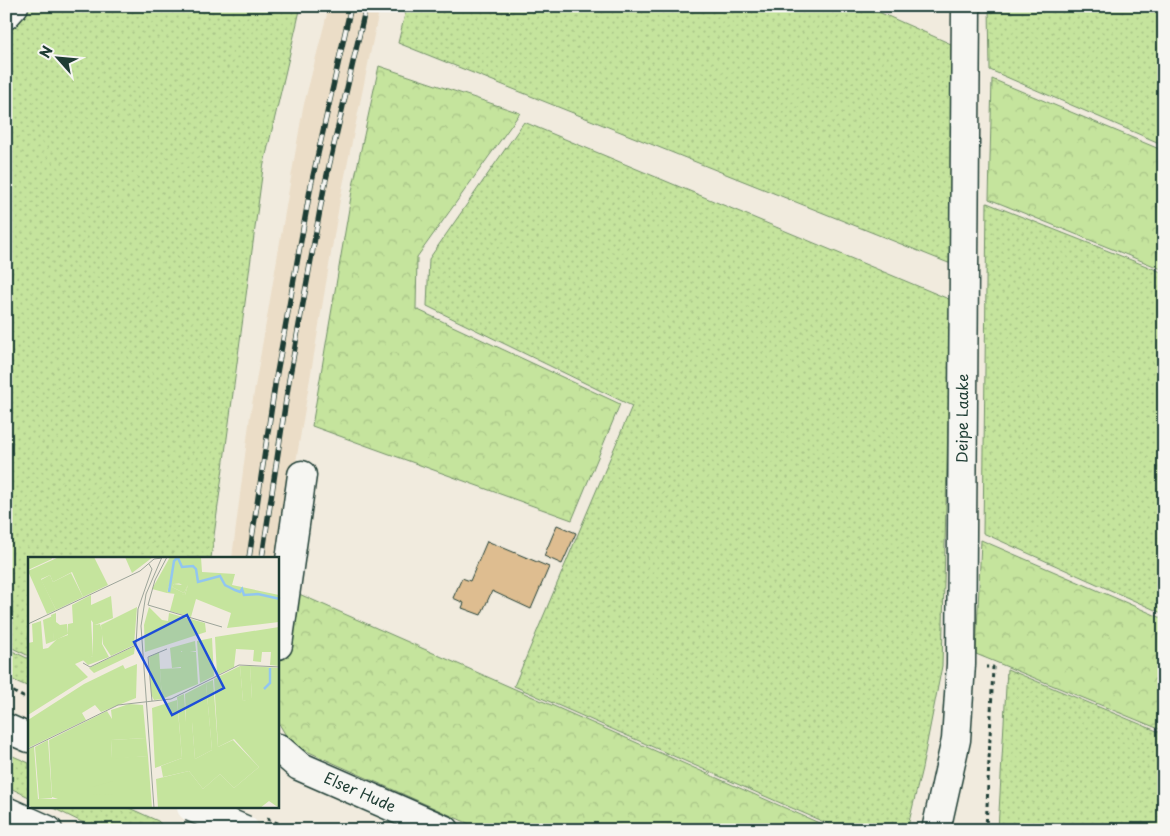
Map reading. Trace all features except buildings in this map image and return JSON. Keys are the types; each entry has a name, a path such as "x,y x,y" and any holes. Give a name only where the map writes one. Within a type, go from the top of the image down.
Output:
{"street":[{"path":"6,15 14,6"},
{"name":"Deipe Laake","path":"936,830 956,740 961,664 966,6"},
{"path":"279,638 302,475"},
{"path":"6,728 28,738"},
{"name":"Elser Hude","path":"279,749 300,766 446,830"},
{"path":"193,808 245,830"},
{"path":"6,811 48,830"}],"path":[{"path":"961,664 993,667 986,830"},
{"path":"6,688 28,699"},
{"path":"288,828 296,830"}],"shaded area":[{"path":"329,6 380,6 340,200 279,563 279,557 232,557 250,416 303,108"}],"green space":[{"path":"30,6 301,6 263,168 211,557 28,557 28,656 6,645 6,33"},
{"path":"407,6 865,6 951,44 951,264 398,43"},
{"path":"989,6 1164,6 1164,145 990,70"},
{"path":"379,66 520,113 417,257 416,309 620,404 572,520 312,426 352,191"},
{"path":"992,79 1164,151 1164,270 989,199"},
{"path":"524,122 951,300 942,666 922,768 907,830 842,830 514,686 632,406 427,306 429,259"},
{"path":"987,203 1164,273 1164,614 983,533"},
{"path":"981,540 1164,619 1164,731 976,654"},
{"path":"290,590 835,830 483,830 291,744 279,724 279,665"},
{"path":"6,648 28,659 28,687 6,677"},
{"path":"1007,669 1164,734 1164,830 998,830"},
{"path":"6,753 28,763 28,797 6,786"},
{"path":"53,808 129,808 158,821 167,830 98,830"}],"railway":[{"path":"249,557 276,378 311,185 351,6"},
{"path":"262,557 289,380 324,188 366,6"},
{"path":"215,830 218,808"},
{"path":"229,830 231,808"}]}
